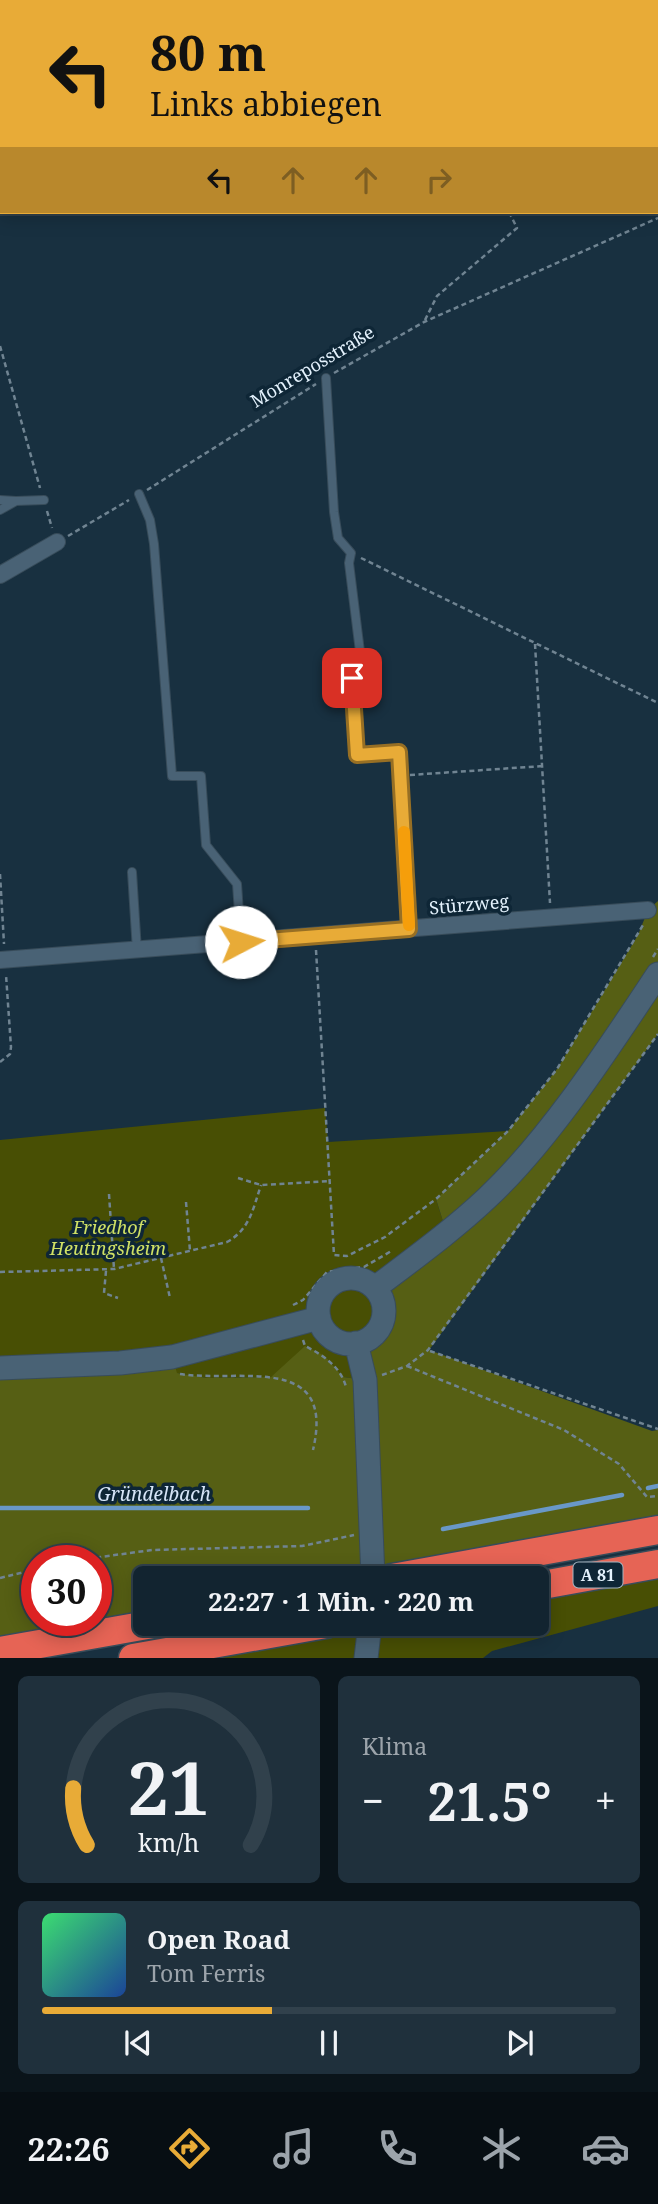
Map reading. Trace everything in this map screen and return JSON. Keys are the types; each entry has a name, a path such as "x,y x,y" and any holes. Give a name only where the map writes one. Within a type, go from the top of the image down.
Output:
{"highway":[{"name":"A 81","path":"458,1566 658,1530"},
{"name":"A 81","path":"549,1584 658,1564"},
{"path":"0,1651 133,1628"},
{"path":"133,1658 258,1636"}],"main road":[{"path":"374,1288 447,1234 512,1173 577,1089 655,967"},
{"path":"0,1368 120,1363 172,1357 302,1316 330,1285 353,1278 374,1288 381,1296 384,1316 374,1334 356,1343 346,1343 328,1335 302,1316"},
{"path":"356,1343 356,1385 371,1566"},
{"path":"366,1658 369,1636"}],"street":[{"path":"0,575 57,542"},
{"name":"Stürzweg","path":"0,960 648,911"}],"lane":[{"path":"326,377 334,512 338,538 351,553 349,563 363,676 352,678 357,755 399,752 409,929"},
{"path":"139,494 150,520 154,544 172,776 201,776 206,845 237,884 241,942"},
{"path":"0,500 44,500"},
{"path":"0,510 16,501"},
{"path":"132,872 136,951"}],"path":[{"path":"424,322 438,296 517,228 510,214"},
{"name":"Monreposstraße","path":"57,542 326,377 424,322 658,218"},
{"path":"0,346 57,542"},
{"path":"351,553 658,703"},
{"path":"534,643 550,917"},
{"path":"400,776 543,766"},
{"path":"315,936 334,1255 347,1256 366,1249 436,1199 508,1131 557,1069 638,935 648,911"},
{"path":"655,967 658,949"},
{"path":"398,1246 364,1266 327,1272 303,1300 305,1346 325,1356 343,1377 356,1385 407,1366 428,1350 658,1034"},
{"path":"238,1178 261,1185 330,1181"},
{"path":"0,1272 114,1269 227,1242 239,1235 248,1225 261,1185"},
{"path":"109,1194 114,1269"},
{"path":"186,1202 190,1251"},
{"path":"161,1258 170,1298"},
{"path":"106,1269 104,1293 118,1298"},
{"path":"428,1350 658,1429"},
{"path":"172,1357 176,1373 207,1378 271,1377 286,1379 301,1387 317,1409 313,1450"},
{"path":"407,1366 564,1430 618,1464 647,1497 658,1496"},
{"path":"112,1555 152,1550 302,1546 367,1535"},
{"path":"0,1578 21,1573"}],"green space":[{"path":"658,901 658,1034 429,1350 652,1431 658,1430 658,1530 456,1566 133,1566 133,1626 112,1630 112,1545 21,1545 21,1636 81,1636 0,1651 0,1368 172,1357 177,1373 207,1378 271,1377 305,1346 325,1356 343,1377 365,1380 366,1340 382,1321 381,1296 447,1234 436,1199 508,1131 557,1069 638,935 648,910"},
{"name":"Friedhof Heutingsheim","path":"325,1108 328,1142 508,1131 436,1199 447,1234 381,1296 382,1321 366,1340 365,1380 343,1377 325,1356 271,1377 207,1378 176,1373 0,1368 0,1140"},
{"path":"658,1564 658,1606 549,1636 549,1584"},
{"path":"258,1636 547,1636 492,1651 483,1658 133,1658"}],"waterway":[{"name":"Gründelbach","path":"648,1488 658,1486"},
{"name":"Gründelbach","path":"443,1529 622,1495"},
{"name":"Gründelbach","path":"0,1508 308,1508"}],"slow traffic":[{"path":"404,832 409,925"}],"route":[{"path":"241,942 409,929 399,752 357,755 352,678"}]}
